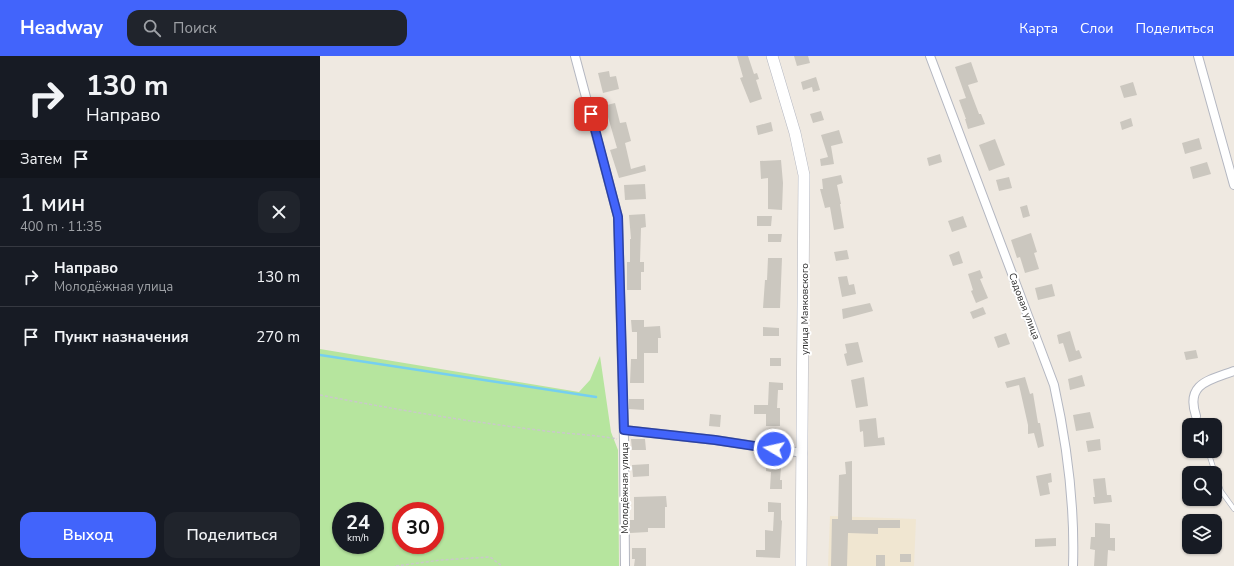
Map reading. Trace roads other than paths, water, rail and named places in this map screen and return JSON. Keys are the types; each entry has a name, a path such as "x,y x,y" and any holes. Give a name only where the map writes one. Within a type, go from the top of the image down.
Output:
{"street":[{"name":"Молодёжная улица","path":"575,56 618,217 624,430 625,566"},
{"name":"улица Маяковского","path":"772,56 795,133 804,175 801,566"},
{"name":"Садовая улица","path":"930,56 1054,385 1064,429 1072,492 1074,566"},
{"path":"1198,56 1234,185"},
{"path":"1196,416 1193,406 1196,389 1208,379 1234,371"},
{"path":"624,430 715,440 803,453"}],"lane":[{"path":"1222,494 1234,509"}],"waterway":[{"path":"320,355 596,397"}]}
